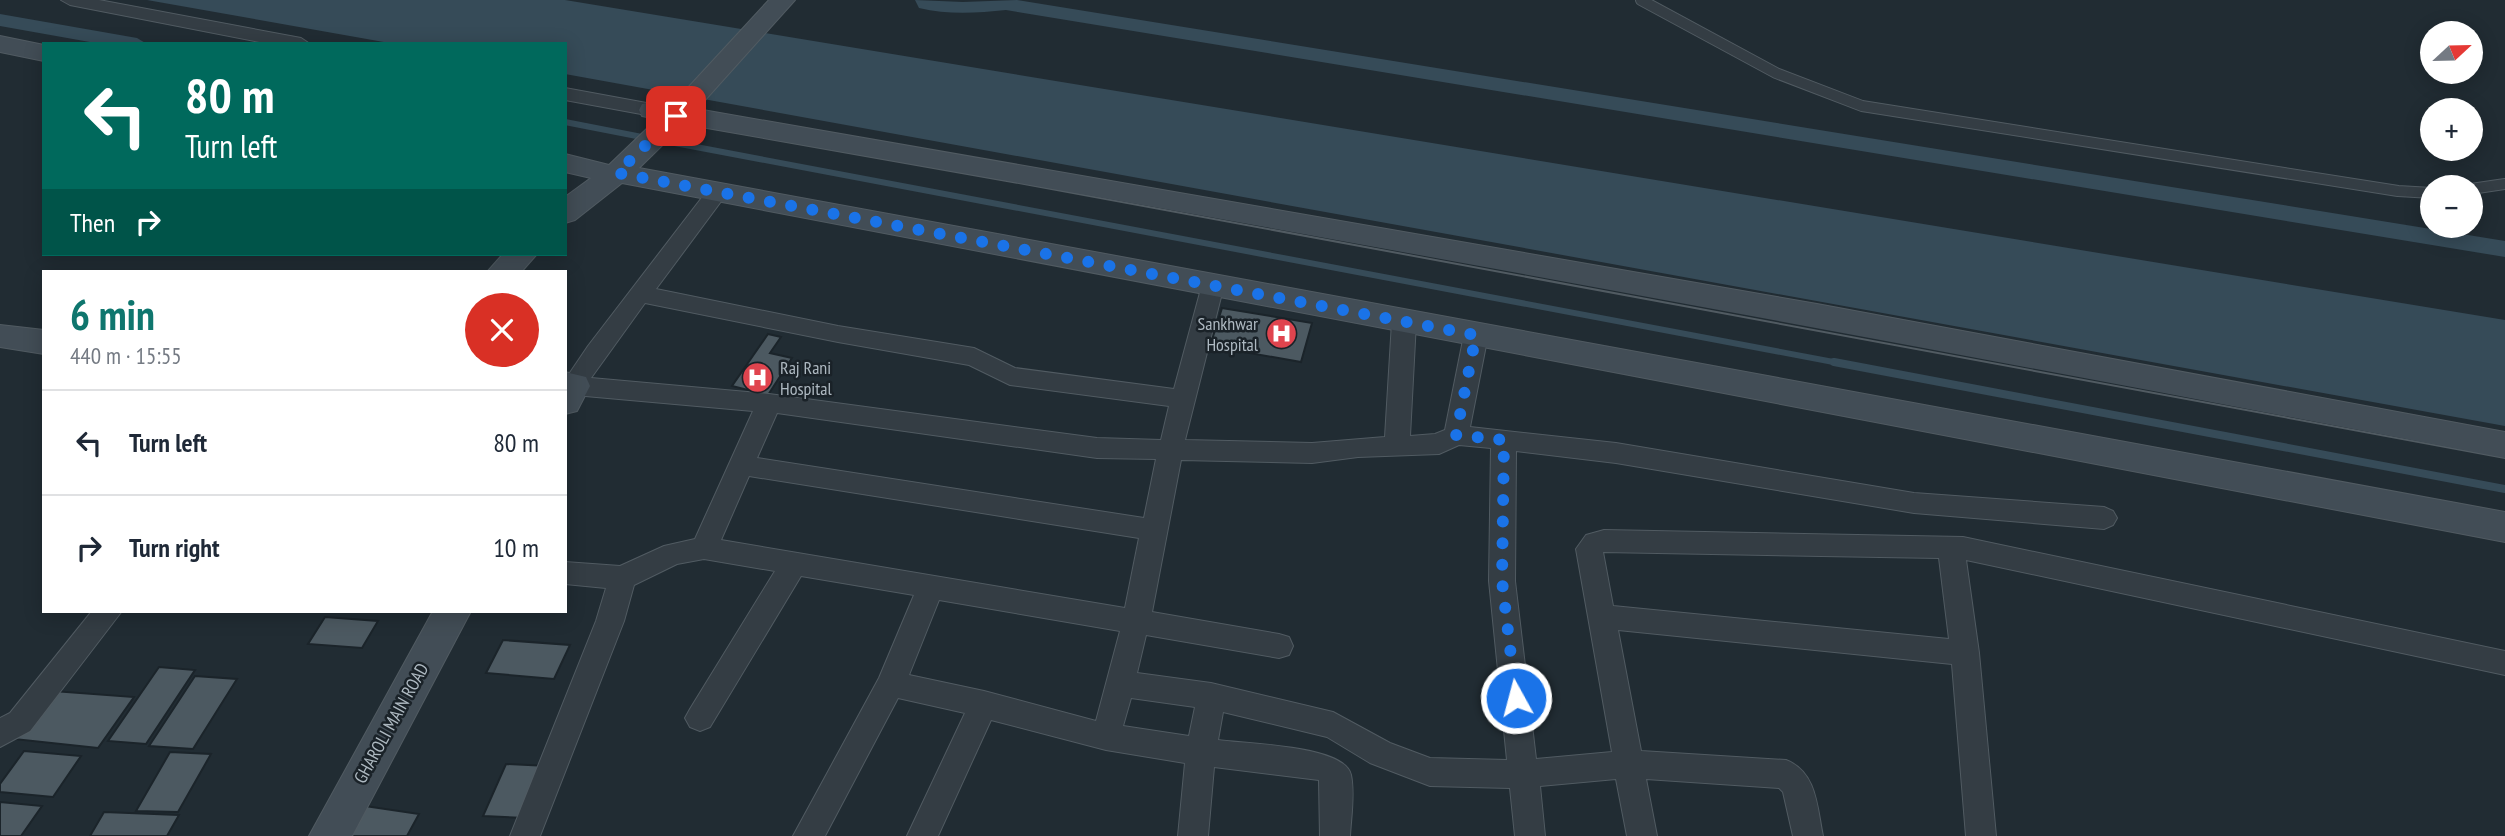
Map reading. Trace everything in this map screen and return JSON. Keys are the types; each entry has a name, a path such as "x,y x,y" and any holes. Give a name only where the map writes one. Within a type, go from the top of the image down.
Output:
{"street":[{"path":"70,0 290,42"},
{"path":"602,177 661,116 748,16 783,0"},
{"path":"0,44 42,53"},
{"path":"567,94 661,116 1159,197 1776,308 2505,445"},
{"path":"567,164 602,177 716,192 2505,527"},
{"path":"568,391 716,192"},
{"path":"504,270 520,256"},
{"path":"1106,737 1136,622 1170,451 1213,285"},
{"path":"641,295 838,334 974,357 1010,376 1184,399"},
{"path":"1397,446 1404,322"},
{"path":"1456,435 1476,335"},
{"path":"0,336 42,342"},
{"path":"568,391 769,403 1097,448 1312,453 1358,447 1439,444 1456,435 1616,453 1913,503 2105,518"},
{"path":"704,548 769,403"},
{"path":"1504,440 1502,581 1530,836"},
{"path":"741,465 1154,530"},
{"path":"1642,836 1589,549 1595,543 1604,541 1951,547 2505,663"},
{"path":"1951,547 1965,653 1981,836"},
{"path":"567,573 622,578 673,554 704,548 1279,646"},
{"path":"700,718 795,563"},
{"path":"525,836 610,621 622,578"},
{"path":"808,836 891,684 931,586"},
{"path":"0,734 20,722 106,613"},
{"name":"GHAROLI MAIN ROAD","path":"330,836 451,613"},
{"path":"1602,617 1965,653"},
{"path":"891,684 984,704 1106,737 1331,769 1336,775 1335,836"},
{"path":"1120,684 1211,696 1333,725 1380,753 1430,772 1523,774 1629,764 1786,774 1797,785 1808,836"},
{"path":"1193,836 1201,752 1211,696"},
{"path":"922,836 984,704"}],"lane":[{"path":"1642,0 1787,80 1827,97 1862,106 2420,192"},
{"path":"2483,187 2505,184"}],"water":[{"path":"147,0 565,0 2505,320 2505,426 567,74 567,42 384,42"}],"building":[{"path":"1222,308 1312,323 1301,362 1210,346"},
{"path":"768,334 781,337 770,353 792,358 768,395 732,386"},
{"path":"325,617 378,621 362,648 308,644"},
{"path":"503,640 570,645 554,679 486,673"},
{"path":"159,667 195,670 146,744 108,741"},
{"path":"195,676 237,679 193,749 149,746"},
{"path":"53,691 134,697 98,748 14,739"},
{"path":"24,751 81,756 53,797 0,792 0,784"},
{"path":"170,752 211,754 178,812 136,811"},
{"path":"506,764 548,766 526,818 483,816"},
{"path":"0,802 42,806 21,836 0,836"},
{"path":"365,806 419,814 407,836 348,836"},
{"path":"104,812 179,815 167,836 90,836"}],"waterway":[{"path":"925,0 926,4 963,8 1006,4 2505,249"},
{"path":"0,20 126,42"},
{"path":"567,122 647,138"},
{"path":"659,140 1844,364"},
{"path":"1834,362 2505,489"}],"place":[{"name":"Sankhwar Hospital","path":"1281,333"},
{"name":"Raj Rani Hospital","path":"757,377"}],"route":[{"path":"676,116 617,173 1476,335 1456,435 1504,440 1502,581 1516,698"}]}
